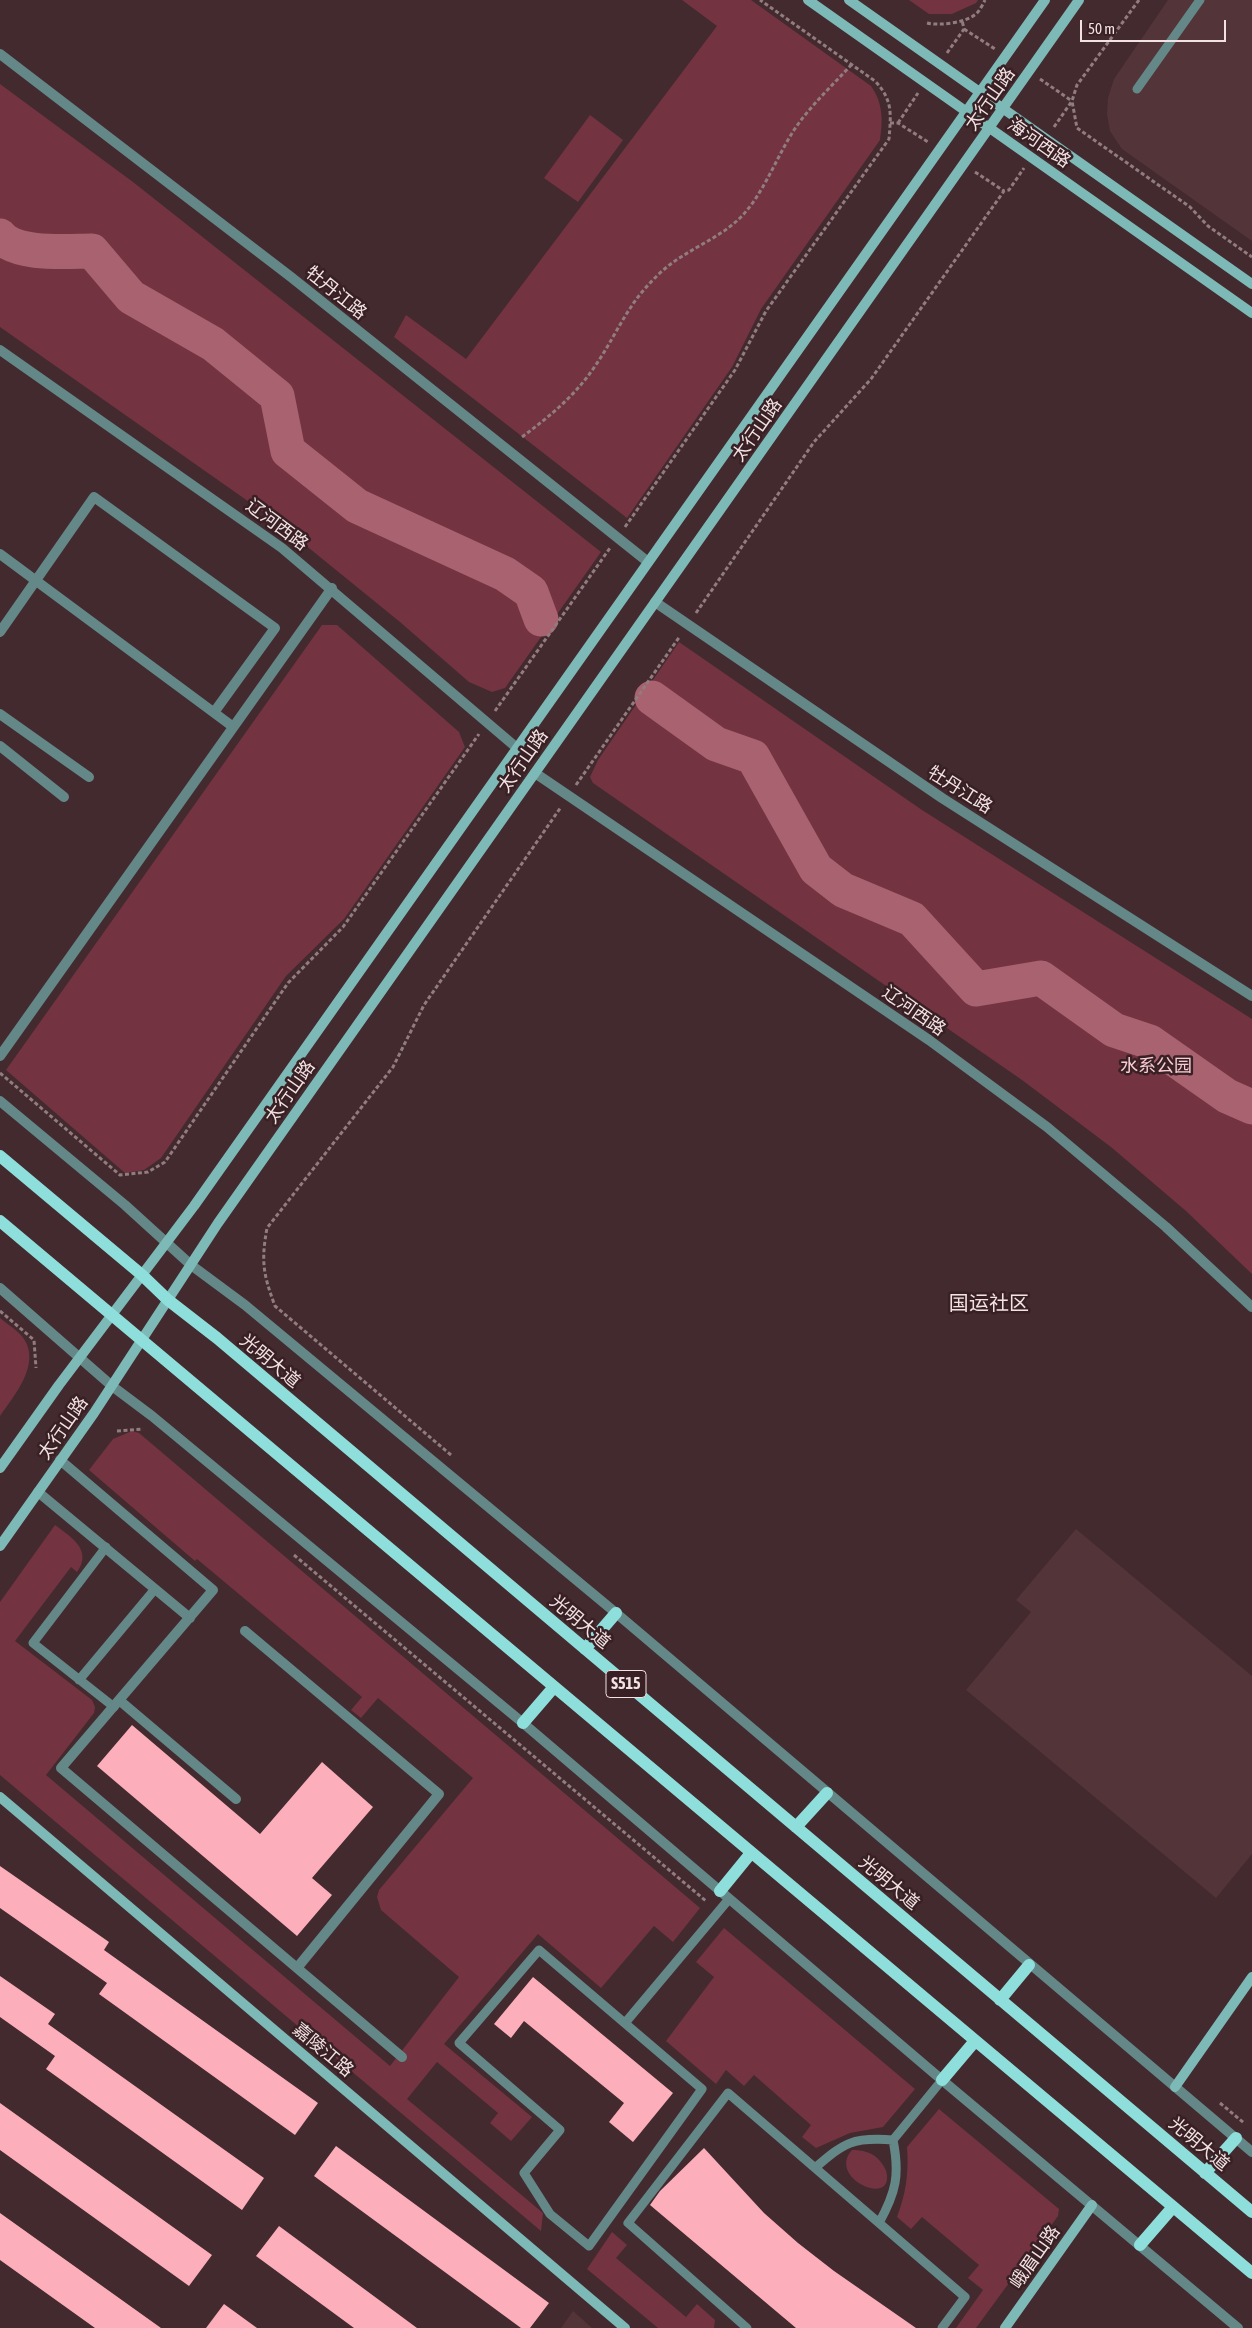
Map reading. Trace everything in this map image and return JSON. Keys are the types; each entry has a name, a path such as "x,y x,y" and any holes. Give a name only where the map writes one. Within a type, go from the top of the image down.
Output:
{"main road":[{"name":"海河西路","path":"808,0 1252,313"},
{"name":"海河西路","path":"849,0 1252,284"},
{"name":"太行山路","path":"0,1468 80,1356 167,1242 1045,0"},
{"name":"太行山路","path":"0,1546 112,1386 224,1215 1080,0"},
{"name":"光明大道","path":"0,1156 142,1275 168,1300 217,1338 1252,2212"},
{"name":"S515","path":"0,1221 1252,2274"},
{"path":"585,1650 616,1613"},
{"path":"523,1723 554,1688"},
{"path":"796,1827 827,1792"},
{"name":"嘉陵江路","path":"0,1796 625,2328"},
{"path":"724,1895 751,1853"},
{"path":"1000,2000 1029,1965"},
{"path":"1174,2086 1252,1977"},
{"path":"942,2080 975,2041"},
{"path":"1205,2173 1236,2138"},
{"name":"峨眉山路","path":"1005,2328 1092,2205"},
{"path":"1140,2245 1173,2207"}],"street":[{"name":"牡丹江路","path":"0,54 291,277 648,562"},
{"name":"辽河西路","path":"0,350 255,528 332,588 517,748"},
{"path":"0,632 94,497 275,628 215,711"},
{"path":"0,554 215,711 232,726"},
{"path":"0,1056 232,726 332,588"},
{"name":"牡丹江路","path":"655,602 942,798 1252,996"},
{"path":"0,714 89,776"},
{"path":"0,746 64,797"},
{"name":"辽河西路","path":"535,773 929,1040 1047,1127 1166,1228 1252,1307"},
{"name":"光明大道","path":"0,1101 167,1242 191,1265 245,1305 616,1613 1029,1965 1252,2152"},
{"path":"0,1288 80,1356 112,1386 152,1416 523,1723 942,2080 1238,2328"},
{"path":"60,1460 213,1590 61,1768 402,2057"},
{"path":"38,1492 190,1618"},
{"path":"245,1631 438,1794 297,1968"},
{"path":"117,1703 236,1799"}],"lane":[{"path":"1137,89 1200,0"},
{"path":"106,1547 33,1643 79,1680 117,1703"},
{"path":"79,1680 155,1589"},
{"path":"625,2024 724,1895"},
{"path":"539,1950 625,2024 702,2089 589,2246 550,2214 524,2173 560,2130 459,2043 539,1950"},
{"path":"879,2223 891,2202 896,2184 897,2162 893,2140 942,2080"},
{"path":"747,2328 628,2223 728,2093 965,2297 942,2328"},
{"path":"816,2168 838,2147 851,2142 872,2138 893,2140"}],"path":[{"path":"0,1073 120,1175 148,1172 165,1162 288,983 343,927 734,370 766,311 888,139 890,106 885,92 875,81 760,0"},
{"path":"927,23 936,25 962,20 976,14 986,0"},
{"path":"1139,0 1077,84 1072,101 1077,128 1190,207 1208,226 1252,257"},
{"path":"962,20 964,28"},
{"path":"522,437 575,393 595,366 626,314 661,272 679,258 726,230 742,216 754,201 795,129 852,64"},
{"path":"890,122 898,123"},
{"path":"265,1281 262,1255 266,1228 393,1067 424,1005 814,442 871,379 1004,191 1009,190"},
{"path":"0,1311 34,1340 36,1368"},
{"path":"117,1430 142,1428"}],"shaded area":[{"path":"1168,0 1252,0 1252,241 1122,149 1110,131 1107,114 1108,98 1114,79"},
{"path":"1076,1529 1252,1676 1252,1854 1216,1898 966,1690 1031,1612 1016,1600"},
{"path":"573,2311 592,2328 561,2328"}],"green space":[{"path":"682,0 751,0 871,86 880,105 881,133 880,140 761,309 732,367 627,518 394,337 406,315 466,359 717,26"},
{"path":"909,0 978,0 976,3 952,14 929,14"},
{"path":"0,84 133,182 601,552 505,688 492,692 469,682 400,622 272,518 0,327"},
{"path":"590,115 623,140 578,202 544,178"},
{"path":"322,625 337,625 459,732 465,747 344,919 286,976 161,1158 144,1170 125,1173 6,1070"},
{"name":"水系公园","path":"679,642 922,810 1252,1019 1252,1274 1186,1211 1111,1147 1022,1080 593,783 590,777 598,760"},
{"path":"0,1318 22,1336 28,1349 29,1359 24,1379 0,1416"},
{"path":"132,1431 139,1433 700,1908 673,1942 654,1926 601,1988 538,1934 444,2044 532,2117 511,2141 490,2123 498,2113 437,2062 407,2099 543,2213 541,2231 0,1775 0,1602 55,1525 78,1545 83,1557 81,1564 77,1572 71,1567 15,1641 92,1700 95,1707 94,1713 46,1775 390,2066 459,1977 381,1910 377,1897 379,1890 473,1778 378,1698 361,1718 351,1710 362,1697 197,1559 195,1561 89,1470 113,1439"},
{"path":"724,1928 915,2089 883,2127 850,2133 816,2148 802,2137 811,2125 754,2075 744,2086 726,2070 716,2084 666,2041 714,1977 696,1962"},
{"path":"939,2109 1059,2209 1058,2216 976,2328 956,2328 983,2290 968,2278 979,2265 922,2217 911,2229 897,2217 906,2183 908,2166 907,2147"},
{"path":"852,2150 867,2152 874,2155 880,2161 887,2174 884,2186 877,2189 869,2188 860,2184 852,2177 847,2169 847,2160"},
{"path":"612,2232 627,2245 616,2258 686,2317 697,2304 715,2320 714,2328 658,2328 587,2269"}],"building":[{"path":"132,1725 260,1834 322,1762 373,1807 312,1878 332,1895 297,1936 97,1766"},
{"path":"0,1866 109,1942 104,1950 318,2103 295,2135 99,1994 107,1983 0,1908"},
{"path":"0,1976 55,2014 48,2024 264,2178 242,2210 46,2069 55,2056 0,2017"},
{"path":"533,1977 673,2093 633,2142 609,2122 624,2103 524,2021 511,2038 494,2024"},
{"path":"0,2103 212,2255 189,2286 0,2150"},
{"path":"336,2146 549,2303 530,2328 521,2328 314,2176"},
{"path":"704,2148 764,2213 798,2243 834,2271 916,2328 796,2328 650,2205 660,2191"},
{"path":"0,2213 161,2328 95,2328 0,2260"},
{"path":"279,2226 417,2328 354,2328 256,2256"},
{"path":"224,2304 257,2328 206,2328"}],"waterway":[{"path":"0,236 18,247 30,250 57,252 92,251 131,297 213,344 277,396 288,451 357,506 505,574 531,592 541,619"},
{"path":"652,698 716,744 753,757 816,869 843,890 912,919 976,989 1041,978 1114,1030 1150,1042 1227,1096 1252,1107"}],"district":[{"name":"国运社区","path":"989,1304"}]}
